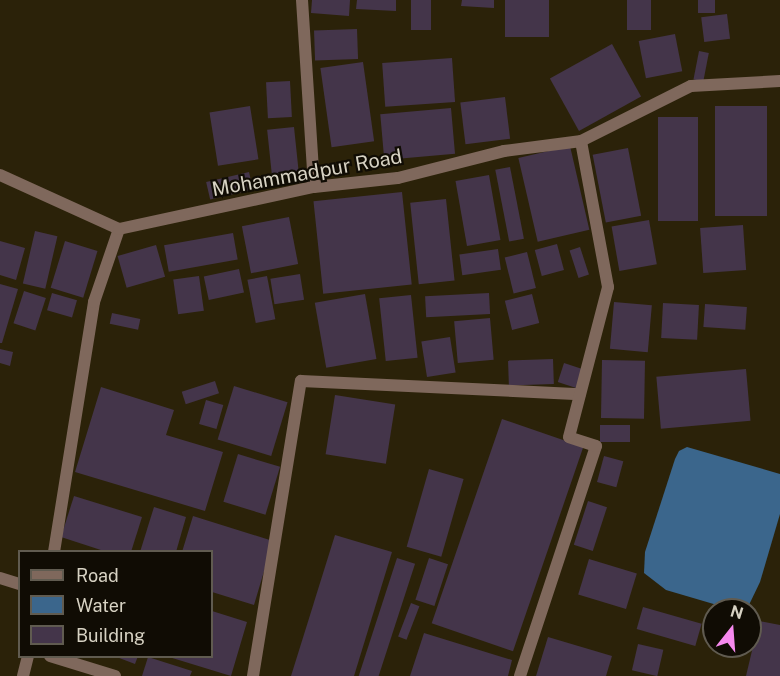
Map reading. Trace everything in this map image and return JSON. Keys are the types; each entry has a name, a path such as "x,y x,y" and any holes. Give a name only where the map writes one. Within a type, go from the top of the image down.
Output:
{"street":[{"path":"302,0 314,188"},
{"name":"Mohammadpur Road","path":"119,229 314,188 398,178 504,151 581,141 691,86 780,81"},
{"path":"520,676 596,446 568,437 608,286 581,141"},
{"path":"0,175 119,229 94,302 54,550"},
{"path":"254,676 301,381 580,394"},
{"path":"0,578 18,583"},
{"path":"23,676 28,658"},
{"path":"53,658 115,676"}],"water":[{"path":"687,447 780,474 780,514 760,582 752,598 702,598 702,601 666,590 644,573 645,552 679,451"}],"building":[{"path":"312,0 350,0 349,16 311,13"},
{"path":"357,0 396,0 396,11 356,9"},
{"path":"411,0 431,0 431,30 411,30"},
{"path":"462,0 494,0 494,8 461,6"},
{"path":"505,0 549,0 549,37 505,37"},
{"path":"627,0 651,0 651,30 627,30"},
{"path":"698,0 715,0 715,13 698,13"},
{"path":"727,14 730,39 704,42 701,17"},
{"path":"357,29 358,59 315,60 314,31"},
{"path":"675,34 682,71 646,78 639,41"},
{"path":"612,44 641,96 579,131 550,78"},
{"path":"699,51 709,53 703,81 693,79"},
{"path":"452,58 455,102 385,107 382,63"},
{"path":"363,62 374,141 332,147 320,68"},
{"path":"290,81 292,117 268,118 266,82"},
{"path":"505,97 510,139 465,144 460,102"},
{"path":"250,106 258,159 218,166 210,112"},
{"path":"715,106 767,106 767,216 715,216"},
{"path":"451,108 455,154 384,160 380,114"},
{"path":"658,117 698,117 698,221 658,221"},
{"path":"294,127 300,183 273,186 267,130"},
{"path":"570,146 589,230 538,242 518,158"},
{"path":"628,148 641,216 606,223 593,155"},
{"path":"510,167 524,239 509,242 495,170"},
{"path":"249,172 253,190 210,199 206,182"},
{"path":"489,175 500,240 467,246 456,181"},
{"path":"402,192 412,284 323,294 313,201"},
{"path":"446,199 455,281 419,284 410,203"},
{"path":"289,217 298,264 251,273 242,226"},
{"path":"649,220 657,264 619,271 612,227"},
{"path":"743,225 746,270 703,273 700,228"},
{"path":"35,231 57,236 45,289 23,284"},
{"path":"233,233 238,260 169,272 164,245"},
{"path":"0,241 25,248 16,280 0,275"},
{"path":"65,241 98,251 83,298 51,288"},
{"path":"557,244 564,270 542,276 535,250"},
{"path":"156,245 165,277 127,288 118,256"},
{"path":"580,247 589,275 578,278 570,250"},
{"path":"498,249 501,270 462,275 459,254"},
{"path":"527,252 536,288 514,293 505,258"},
{"path":"239,269 244,292 209,300 204,276"},
{"path":"300,274 304,300 274,304 270,279"},
{"path":"199,276 204,311 178,314 173,280"},
{"path":"267,276 275,319 256,323 247,280"},
{"path":"0,284 18,289 2,343 0,343"},
{"path":"24,291 46,298 35,330 13,323"},
{"path":"52,293 77,300 72,317 47,310"},
{"path":"489,293 490,314 426,317 425,296"},
{"path":"365,294 376,359 326,368 315,303"},
{"path":"532,294 539,323 512,330 505,301"},
{"path":"411,295 418,358 386,361 379,298"},
{"path":"614,302 652,305 648,352 610,349"},
{"path":"663,303 699,305 697,340 661,338"},
{"path":"705,304 747,307 745,330 703,327"},
{"path":"112,313 140,319 138,330 110,324"},
{"path":"490,318 494,360 458,363 454,321"},
{"path":"450,337 456,373 427,377 421,342"},
{"path":"0,349 13,352 10,366 0,363"},
{"path":"553,359 554,384 509,386 508,361"},
{"path":"602,360 645,361 644,419 601,418"},
{"path":"564,363 583,369 577,388 558,382"},
{"path":"746,369 751,421 661,429 656,377"},
{"path":"215,381 219,393 186,404 182,392"},
{"path":"234,386 288,402 271,456 218,440"},
{"path":"101,387 174,410 166,435 223,452 205,511 75,472"},
{"path":"335,395 395,405 386,464 326,454"},
{"path":"206,400 223,405 216,429 199,424"},
{"path":"502,419 583,447 513,651 432,623"},
{"path":"600,425 630,425 630,442 600,442"},
{"path":"238,454 280,467 265,515 223,502"},
{"path":"604,456 623,461 616,487 597,482"},
{"path":"429,469 464,479 441,557 407,547"},
{"path":"74,496 142,517 132,550 101,550 61,537"},
{"path":"588,501 607,507 593,551 574,545"},
{"path":"154,507 186,517 177,550 141,550"},
{"path":"193,516 273,541 254,605 213,592 213,550 183,550"},
{"path":"335,535 392,552 354,676 291,676"},
{"path":"397,558 415,564 379,676 359,676"},
{"path":"429,558 448,564 434,606 415,600"},
{"path":"589,559 637,574 626,609 578,594"},
{"path":"411,603 419,606 407,640 398,637"},
{"path":"643,607 702,624 695,646 637,629"},
{"path":"213,611 247,622 231,676 172,658 213,658"},
{"path":"762,622 780,625 780,676 746,676 750,658 762,658"},
{"path":"424,633 512,660 508,676 410,676"},
{"path":"548,637 612,656 606,676 536,676"},
{"path":"638,644 663,650 657,676 632,670"},
{"path":"119,658 137,658 135,664"},
{"path":"148,658 192,671 190,676 142,676"}]}
